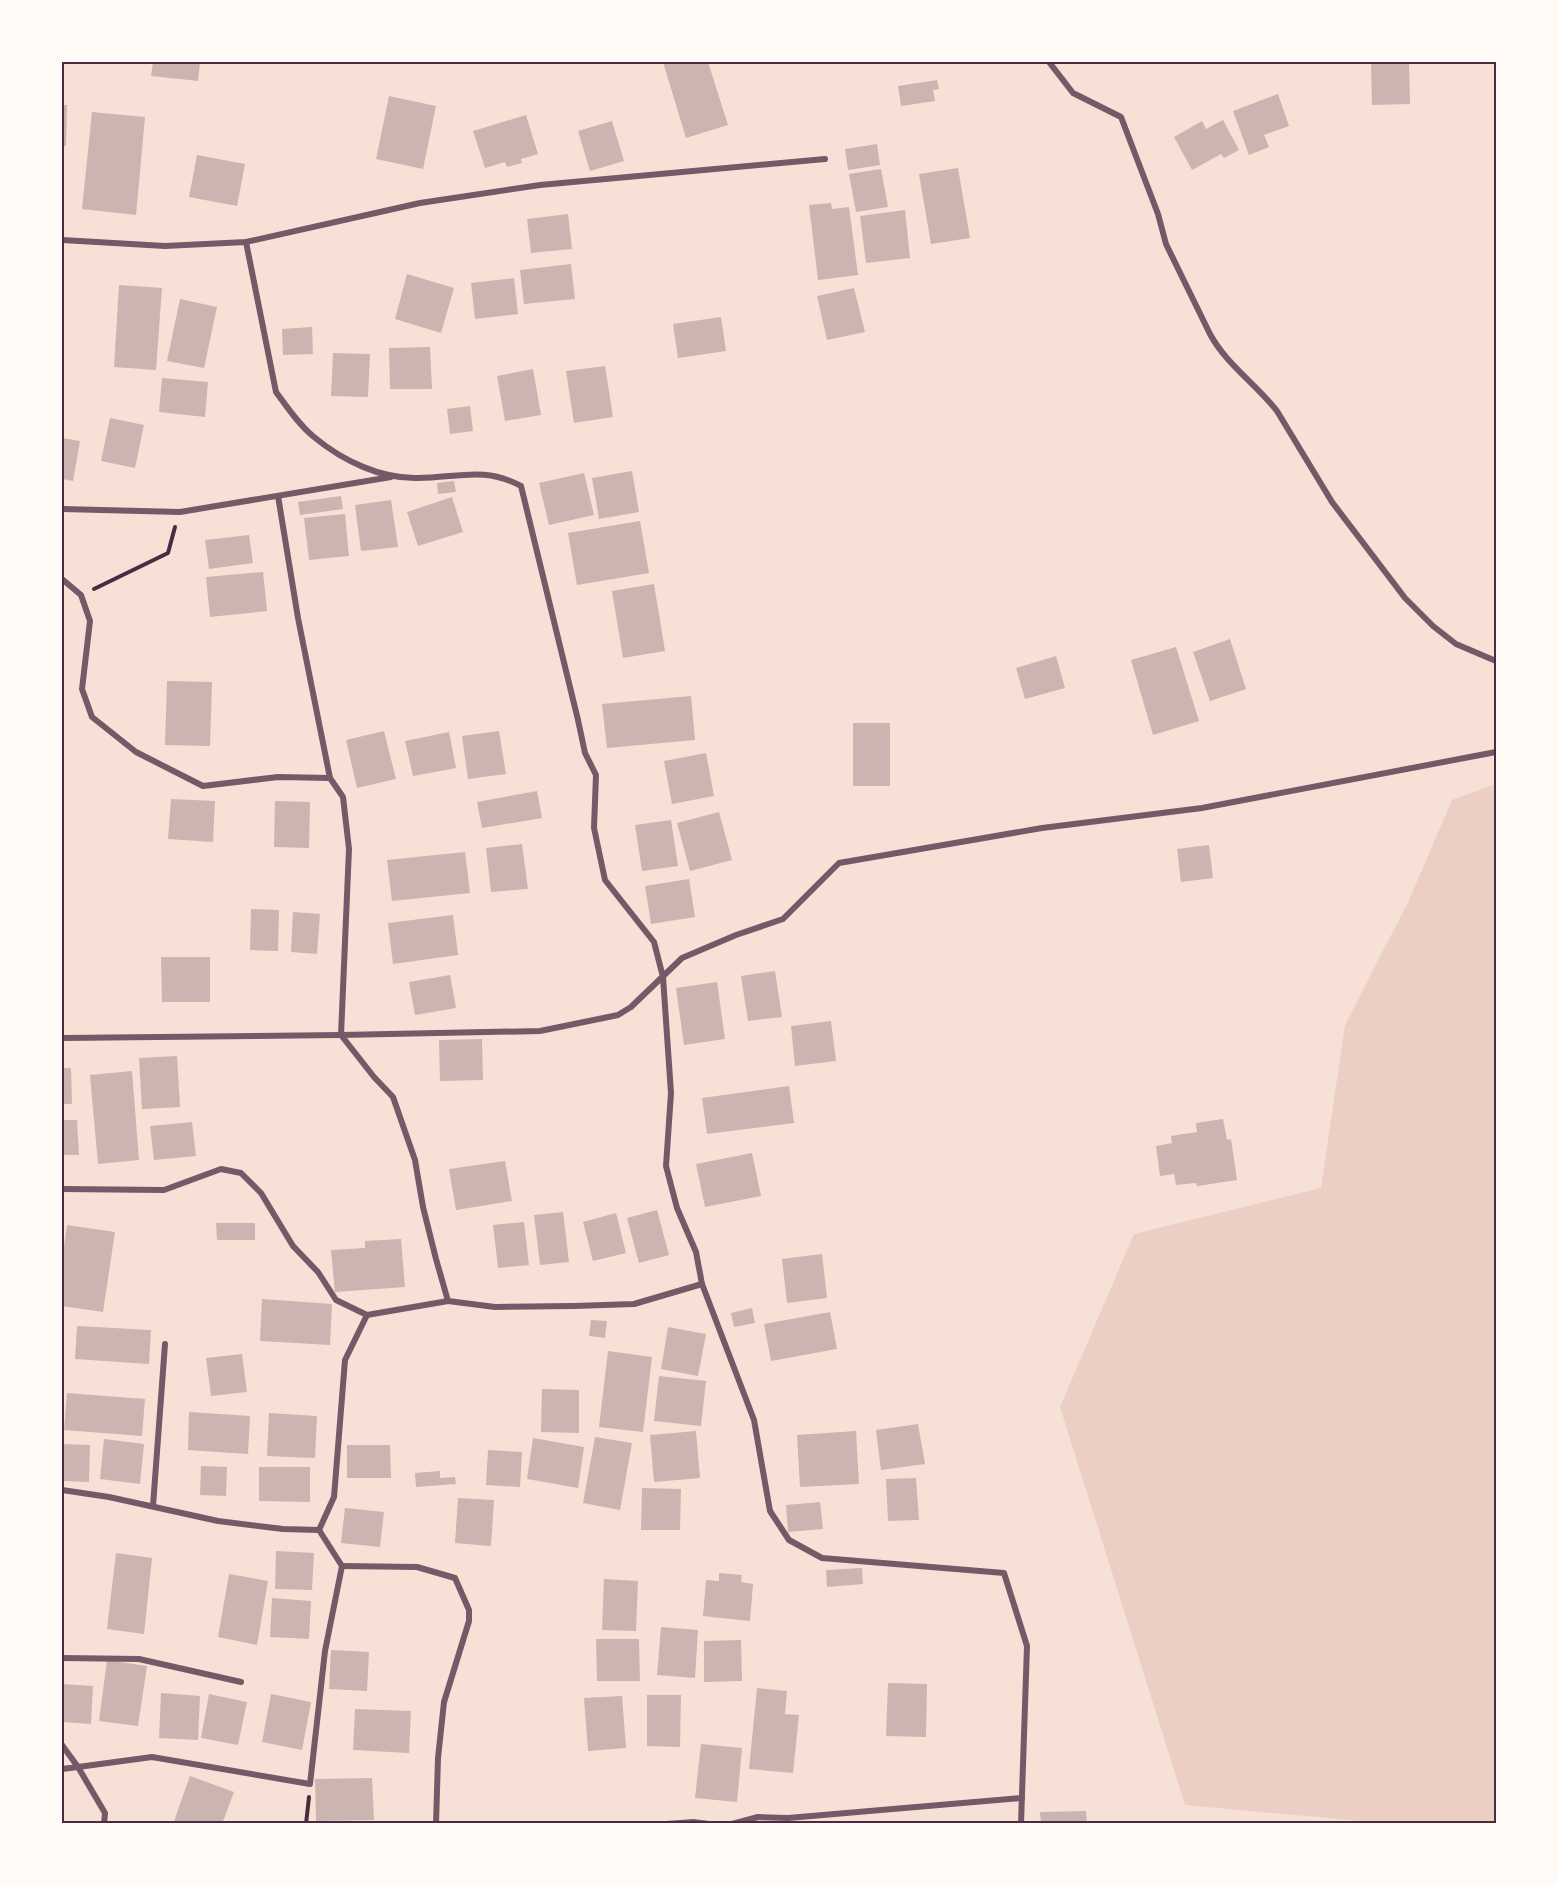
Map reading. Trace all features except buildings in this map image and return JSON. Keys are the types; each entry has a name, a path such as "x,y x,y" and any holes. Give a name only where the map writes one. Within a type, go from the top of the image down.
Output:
{"street":[{"path":"1049,62 1073,93 1122,117 1158,214 1166,244 1218,349 1276,411 1332,502 1405,598 1433,626 1456,644 1497,661"},
{"path":"62,240 165,246 246,242 420,204 540,185 825,159"},
{"path":"246,242 276,392 314,436 348,460 392,477"},
{"path":"62,509 180,512 392,477 418,478 481,473 512,480 521,486 585,753 596,775 594,828 605,880 654,942 663,977 671,1093 666,1166 677,1208 696,1252 702,1284 754,1420 770,1511 789,1540 822,1558 1004,1574 1027,1646 1021,1824"},
{"path":"278,496 298,618 330,778 343,797 349,849 341,1035 393,1097 415,1160 426,1217 448,1301"},
{"path":"62,579 81,595 90,621 82,689 92,717 136,752 203,786 278,777 330,778"},
{"path":"62,1038 540,1030 618,1015 631,1007 682,958 736,935 783,919 839,863 1042,828 1202,808 1497,752"},
{"path":"62,1189 164,1190 221,1168 241,1173 261,1193 293,1246 318,1272 336,1300 367,1315 448,1301 495,1307 634,1304 702,1284"},
{"path":"320,1530 334,1497 345,1360 367,1315"},
{"path":"153,1506 165,1344"},
{"path":"62,1490 109,1497 218,1521 283,1529 320,1530"},
{"path":"62,1769 152,1757 310,1784 325,1650 342,1566 320,1530"},
{"path":"342,1566 417,1567 455,1578 469,1610 469,1621 444,1702 438,1758 436,1824"},
{"path":"62,1658 139,1659 241,1682"},
{"path":"62,1745 105,1813 104,1824"},
{"path":"732,1824 758,1817 788,1818 1022,1798"},
{"path":"667,1824 693,1822 709,1824"}],"path":[{"path":"81,595 168,553 180,512"},
{"path":"306,1824 310,1784"}],"shaded area":[{"path":"1496,784 1496,1823 1383,1823 1185,1805 1060,1407 1134,1234 1321,1188 1345,1025 1408,902 1452,800"}]}
